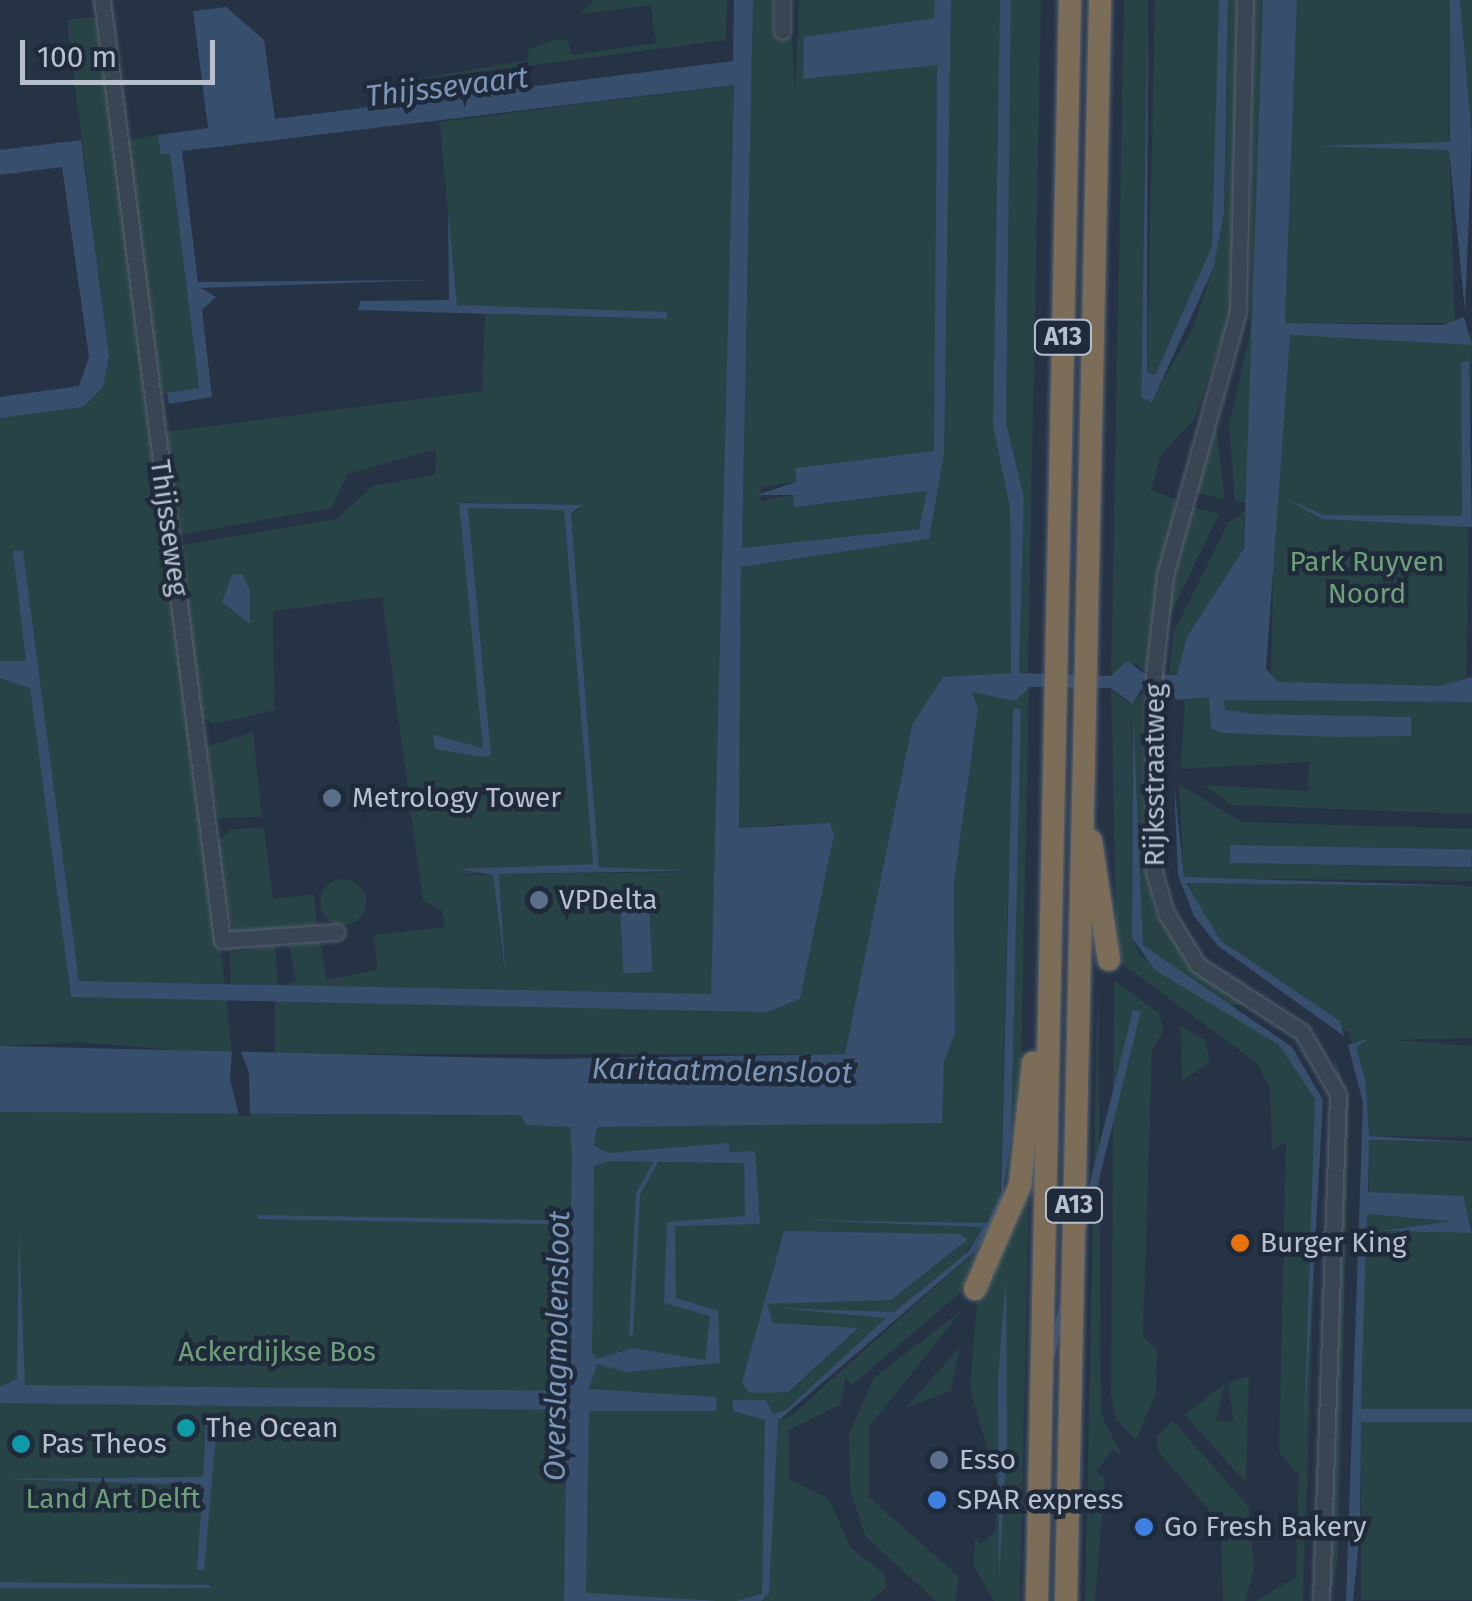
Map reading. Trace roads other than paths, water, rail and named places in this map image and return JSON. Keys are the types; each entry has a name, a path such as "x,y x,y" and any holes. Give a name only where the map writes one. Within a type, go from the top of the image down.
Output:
{"highway":[{"name":"A13","path":"1037,1601 1070,0"},
{"name":"A13","path":"1066,1601 1100,0"},
{"name":"A13","path":"1083,809 1106,902 1109,960"},
{"name":"A13","path":"976,1289 1020,1186 1052,902"}],"street":[{"name":"Thijsseweg","path":"102,0 222,940 337,932"},
{"path":"782,0 782,31"},
{"name":"Rijksstraatweg","path":"1244,0 1238,312 1169,553 1154,680 1154,872 1166,913 1198,965 1309,1040 1338,1094 1321,1601"}],"water":[{"path":"734,0 753,0 742,548 919,529 927,491 794,507 793,495 757,495 796,482 795,468 934,451 937,65 803,79 804,37 934,18 935,0 951,0 944,456 929,539 741,567 739,828 830,823 834,835 800,999 768,1012 71,997 30,688 0,678 0,661 26,661 13,551 23,550 79,981 711,994 734,85 182,151 198,282 432,280 201,288 216,297 202,310 212,397 169,404 167,393 199,388 170,154 161,154 158,135 208,128 193,11 226,7 264,40 275,119 733,61"},
{"name":"Karitaatmolensloot","path":"1000,0 1011,0 1006,423 1024,497 1019,673 1111,676 1127,661 1145,674 1177,675 1187,637 1244,548 1263,0 1297,0 1285,323 1443,325 1464,317 1472,345 1290,335 1266,669 1278,682 1440,686 1472,677 1472,702 1224,700 1225,710 1255,714 1411,717 1411,736 1339,737 1221,733 1211,728 1209,697 1176,700 1170,686 1144,685 1132,704 1111,688 1030,687 1015,701 972,692 978,709 954,883 955,1033 944,1062 942,1123 597,1127 594,1146 609,1153 729,1143 729,1152 755,1151 760,1224 675,1226 676,1298 718,1311 720,1363 626,1372 597,1364 589,1389 717,1397 716,1411 589,1411 586,1593 718,1601 564,1601 567,1410 0,1403 0,1387 17,1379 19,1232 25,1385 567,1391 570,1127 526,1125 521,1115 0,1112 0,1046 546,1059 845,1054 912,725 943,677 1011,673 1010,508 993,426","holes":["609,1161 744,1163 745,1216 667,1222 664,1303 710,1316 705,1360 633,1348 597,1359 592,1352 594,1166"]},
{"path":"1148,0 1147,372 1155,375 1212,246 1219,0 1228,0 1224,212 1214,267 1152,402 1141,398"},
{"path":"1450,0 1460,0 1472,140 1465,311 1449,150 1310,146 1450,142"},
{"path":"81,140 109,356 103,387 83,407 0,418 0,397 79,386 89,357 62,167 0,175 0,150"},
{"path":"448,212 457,305 667,312 667,319 358,310 360,301 449,300"},
{"path":"1469,361 1472,527 1322,519 1285,498 1323,515 1462,516 1461,362"},
{"path":"459,503 582,505 571,513 599,867 689,871 499,874 505,973 493,875 459,869 593,864 564,510 468,508 491,755 483,757 435,749 433,735 483,748"},
{"path":"242,574 250,590 250,624 222,602 232,575"},
{"path":"1013,709 1021,709 1011,1138 1001,1208 980,1247 778,1421 769,1593 761,1601 736,1601 762,1594 765,1420 733,1411 733,1400 766,1400 773,1415 786,1410 886,1318 778,1308 894,1312 968,1252 983,1227 797,1220 987,1223 1001,1194"},
{"path":"1133,710 1143,945 1292,1047 1323,1100 1304,1439 1315,1099 1279,1045 1155,970 1132,938"},
{"path":"1174,784 1184,877 1472,886 1186,883 1221,941 1340,1021 1344,1036 1218,946 1194,916 1178,875"},
{"path":"1230,845 1472,849 1472,867 1230,863"},
{"path":"649,904 653,972 624,973 620,906"},
{"path":"1133,1010 1141,1012 1052,1368 1044,1366"},
{"path":"1368,1039 1356,1047 1366,1083 1369,1136 1472,1142 1369,1140 1368,1192 1463,1196 1472,1233 1381,1231 1452,1221 1367,1214 1361,1409 1472,1409 1472,1422 1361,1422 1360,1529 1353,1601 1346,1601 1363,1103 1348,1045"},
{"path":"258,1215 552,1220 552,1224 258,1219"},
{"path":"784,1231 960,1234 967,1240 891,1300 767,1304 773,1323 858,1328 788,1392 749,1393 742,1383"},
{"path":"1006,1278 1007,1442 999,1578 998,1379"},
{"path":"206,1423 217,1424 204,1571 197,1569 203,1485 0,1479 203,1477"},
{"path":"0,1582 209,1585 210,1588 0,1588"}],"waterway":[{"path":"631,1334 638,1194 657,1160"}],"place":[{"name":"Metrology Tower","path":"332,798"},
{"name":"VPDelta","path":"539,900"},
{"name":"Burger King","path":"1240,1243"},
{"name":"The Ocean","path":"186,1428"},
{"name":"Pas Theos","path":"21,1444"},
{"name":"Esso","path":"939,1460"},
{"name":"SPAR express","path":"937,1500"},
{"name":"Go Fresh Bakery","path":"1144,1527"}],"water label":[{"name":"Thijssevaart","path":"447,87"},
{"name":"Overslagmolensloot","path":"557,1346"}],"park label":[{"name":"Park Ruyven Noord","path":"1367,578"},
{"name":"Ackerdijkse Bos","path":"277,1352"},
{"name":"Land Art Delft","path":"113,1499"}]}
